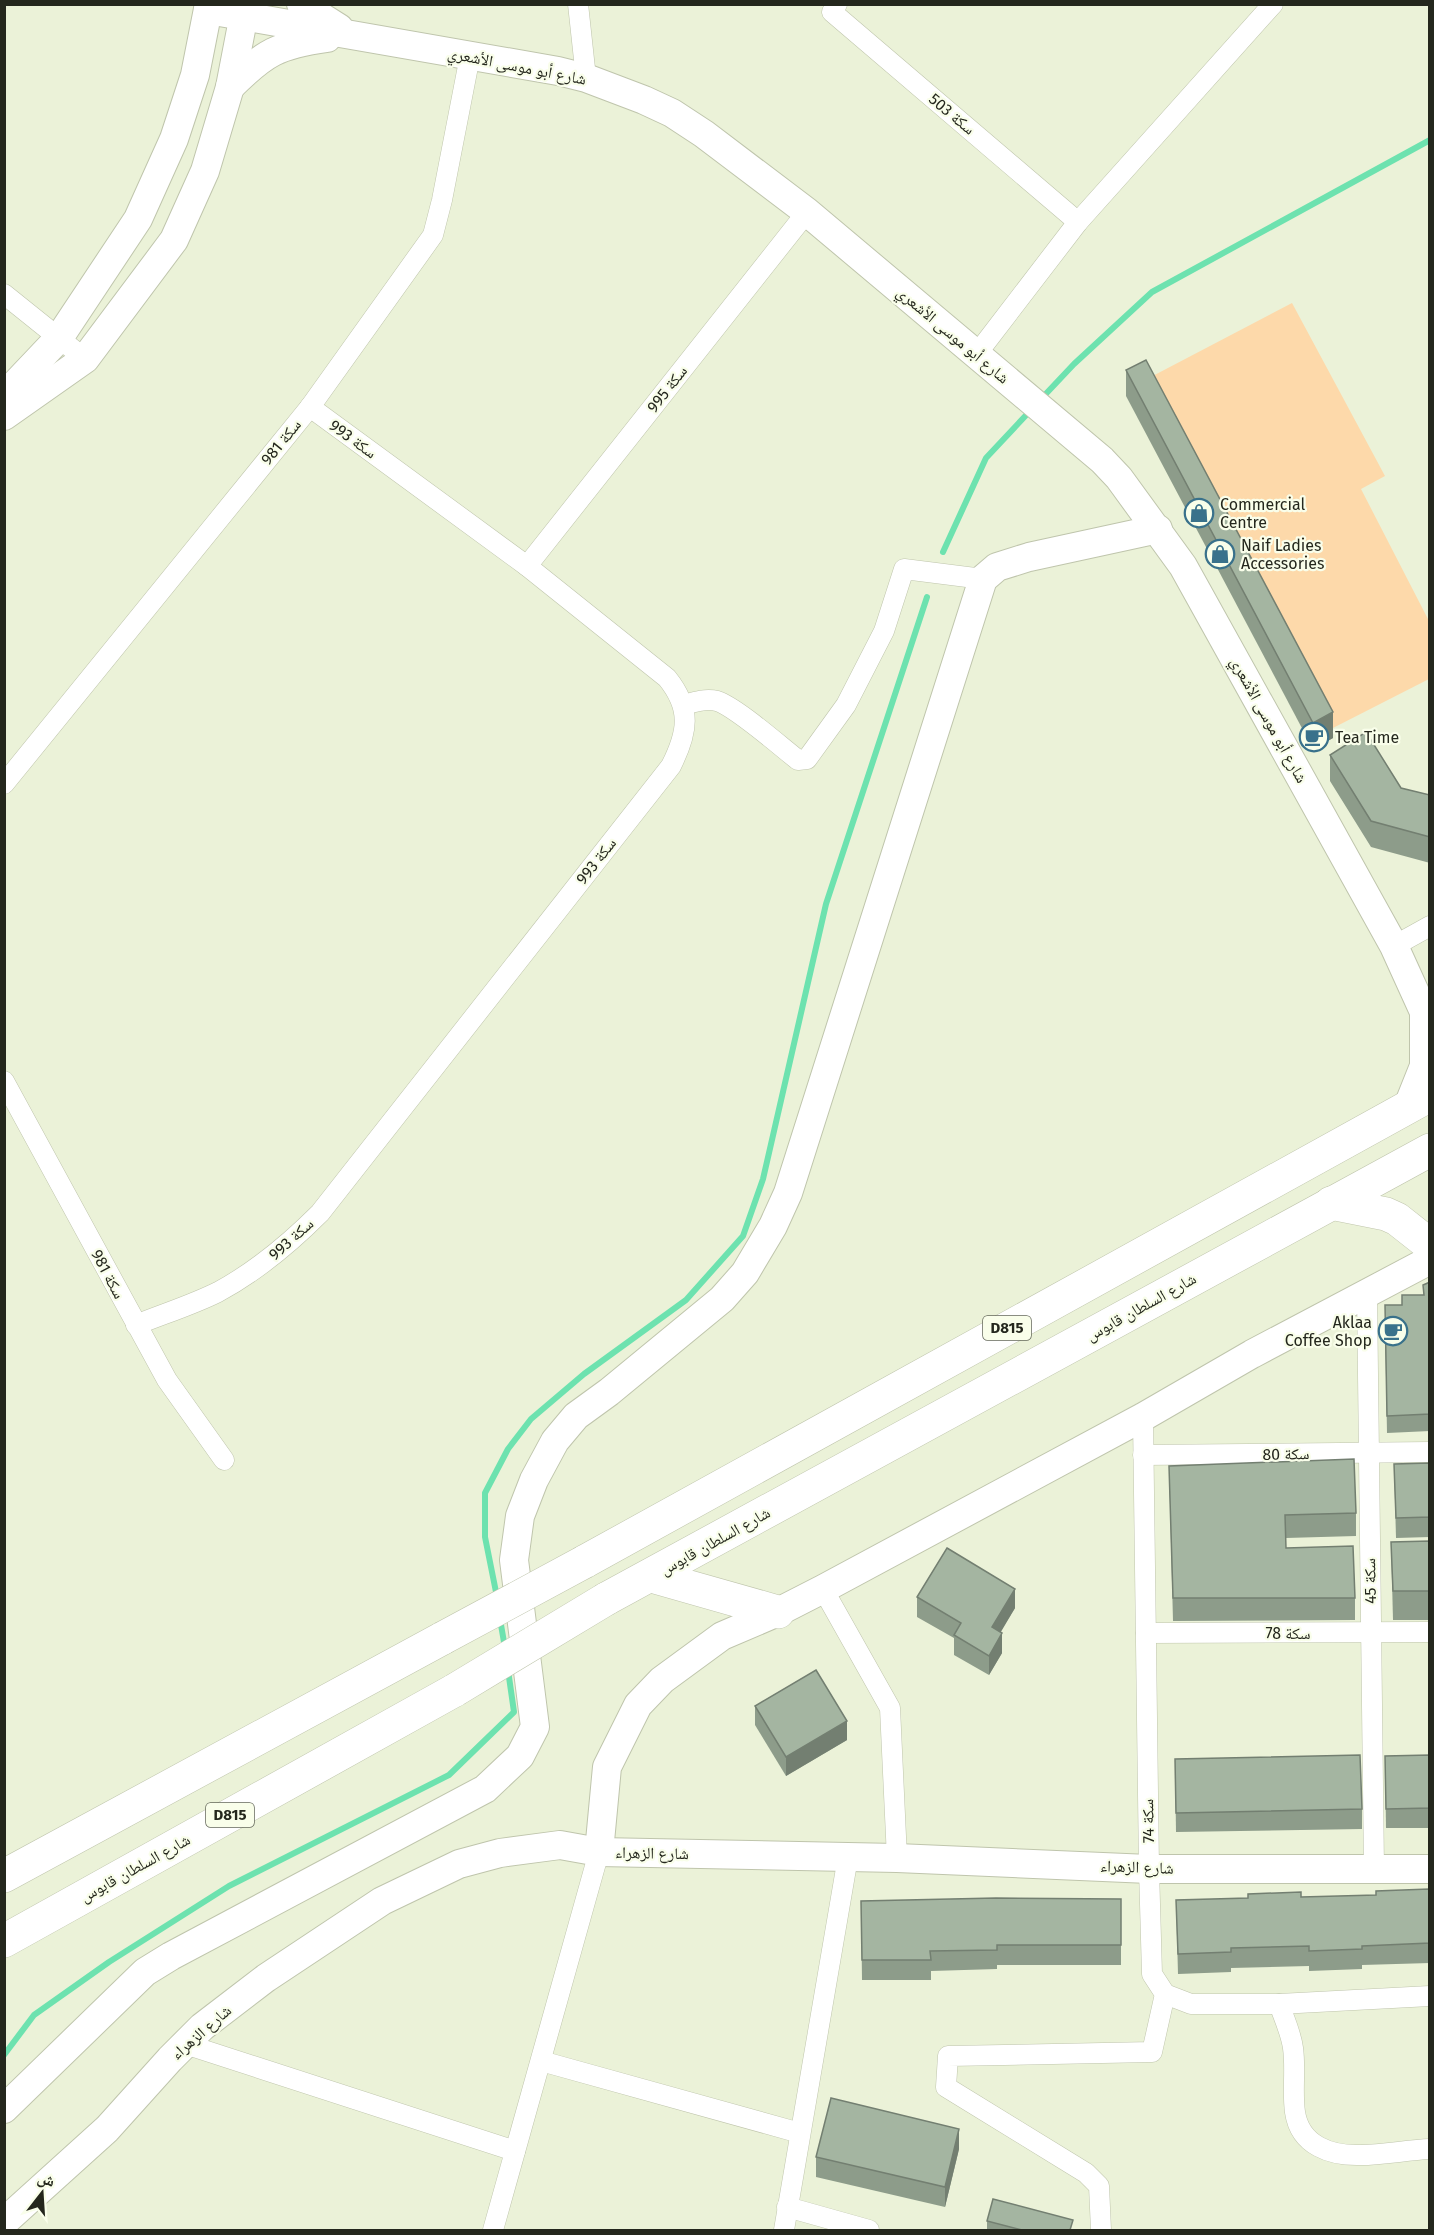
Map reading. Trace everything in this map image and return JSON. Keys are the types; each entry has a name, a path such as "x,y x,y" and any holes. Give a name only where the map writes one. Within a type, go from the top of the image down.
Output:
{"highway":[{"name":"D815","path":"4,1876 584,1562 1419,1100"},
{"name":"شارع السلطان قابوس","path":"4,1941 455,1690 606,1599 1430,1150"},
{"path":"1331,1203 1386,1214 1397,1219 1430,1245"},
{"path":"651,1576 778,1612"}],"street":[{"path":"301,4 351,35"},
{"path":"578,4 586,78"},
{"name":"سكة 503","path":"837,4 832,12 1078,222"},
{"path":"986,362 1078,222 1273,4"},
{"path":"4,396 59,338 138,219 174,139 195,75 209,7"},
{"name":"شارع أبو موسى الأشعري","path":"209,7 245,11 351,35 558,71 586,78 672,113 704,134 807,212 1102,460 1119,478 1183,566 1394,946 1426,1014 1424,1066 1419,1100"},
{"path":"4,416 85,359 174,240 206,171 230,87 245,11"},
{"path":"230,87 255,62 275,49 311,40 351,35"},
{"name":"سكة 981","path":"4,784 310,407 433,235 470,56"},
{"name":"سكة 995","path":"527,566 807,212"},
{"path":"4,294 85,359"},
{"name":"سكة 993","path":"136,1325 217,1292 261,1266 290,1243 320,1213 671,766 682,744 685,729 684,705 678,691 667,678 527,566 310,407"},
{"path":"4,2109 146,1972 171,1956 485,1789 520,1756 535,1727 514,1560 520,1516 534,1480 555,1442 576,1416 609,1392 722,1299 745,1273 773,1226 788,1193 983,579 997,567 1029,557 1158,530"},
{"path":"684,705 701,700 716,701 731,709 798,760 807,759 846,705 884,631 904,569 983,579"},
{"path":"1394,946 1430,926"},
{"name":"سكة 981","path":"4,1081 166,1380 224,1460"},
{"path":"493,2230 599,1852 607,1767 638,1705 662,1680 722,1636 778,1612 823,1589 1143,1417 1252,1354 1430,1260"},
{"name":"سكة 45","path":"1367,1292 1374,1869"},
{"name":"سكة 74","path":"1143,1417 1152,1974 1165,1994"},
{"name":"سكة 80","path":"1143,1455 1430,1452"},
{"path":"823,1589 890,1708 897,1858"},
{"name":"سكة 78","path":"1146,1633 1430,1632"},
{"name":"شارع الزهراء","path":"4,2222 107,2128 202,2027 266,1978 382,1901 459,1864 500,1853 560,1845 599,1852 897,1858 1149,1869 1430,1869"},
{"path":"784,2230 848,1857"},
{"path":"1101,2230 1099,2186 1086,2174 946,2087 948,2056 1152,2052 1165,1994 1191,2004 1278,2004 1430,1996"},
{"path":"1278,2004 1294,2050 1295,2113 1299,2126 1318,2149 1361,2155 1430,2149"},
{"path":"185,2044 515,2151"},
{"path":"541,2061 800,2133"},
{"path":"787,2207 869,2230"}],"shaded area":[{"path":"1292,303 1385,476 1361,489 1429,621 1429,679 1331,729 1145,380"}],"building":[{"path":"1146,360 1333,712 1313,723 1126,370"},
{"path":"1366,732 1401,788 1430,795 1430,837 1371,821 1330,755"},
{"path":"1430,1282 1430,1414 1387,1416 1385,1305 1402,1305 1402,1295 1424,1295 1423,1285"},
{"path":"1354,1459 1356,1513 1285,1515 1286,1548 1353,1546 1355,1598 1173,1598 1169,1466"},
{"path":"1430,1463 1430,1517 1396,1518 1394,1464"},
{"path":"1430,1541 1430,1591 1393,1591 1391,1542"},
{"path":"947,1548 1015,1589 992,1627 1002,1633 989,1656 954,1635 961,1623 917,1597"},
{"path":"816,1670 847,1721 786,1757 755,1706"},
{"path":"1360,1755 1362,1809 1176,1813 1175,1759"},
{"path":"1430,1755 1430,1808 1386,1809 1385,1756"},
{"path":"1429,1889 1430,1943 1309,1951 1309,1946 1231,1948 1231,1952 1178,1954 1176,1900 1248,1898 1248,1894 1301,1892 1301,1897 1376,1895 1376,1891"},
{"path":"996,1898 1121,1899 1121,1945 997,1945 997,1950 930,1951 931,1960 862,1960 861,1901"},
{"path":"831,2098 959,2129 945,2187 816,2157"},
{"path":"993,2199 1073,2220 1070,2230 1022,2230 987,2221"}],"waterway":[{"path":"1041,399 1074,364 1152,292 1430,140"},
{"path":"943,552 986,458 1030,411"},
{"path":"497,1597 485,1537 485,1493 508,1449 531,1419 584,1374 686,1300 743,1236 763,1179 826,904 927,597"},
{"path":"500,1619 505,1648"},
{"path":"4,2055 34,2015 109,1962 229,1886 449,1775 514,1712 508,1670"}],"place":[{"name":"Commercial Centre","path":"1199,513"},
{"name":"Naif Ladies Accessories","path":"1220,554"},
{"name":"Tea Time","path":"1314,737"},
{"name":"Aklaa Coffee Shop","path":"1393,1331"}]}
